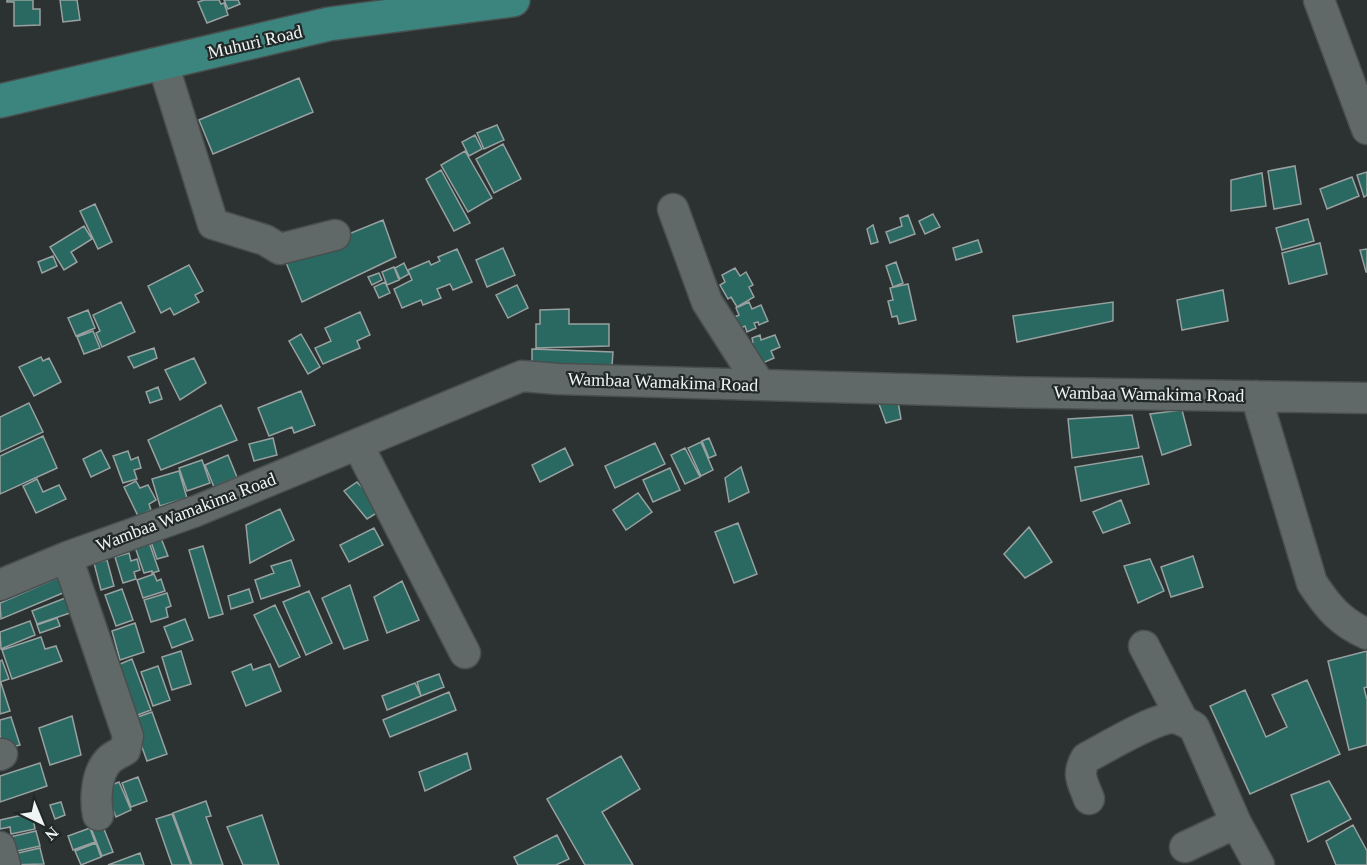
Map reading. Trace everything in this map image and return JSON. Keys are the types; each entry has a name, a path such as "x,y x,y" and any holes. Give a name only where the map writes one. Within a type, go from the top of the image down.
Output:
{"main road":[{"name":"Muhuri Road","path":"0,101 329,24 513,0"}],"street":[{"path":"1319,0 1367,129"},
{"path":"163,64 213,224 265,240 280,249 334,235"},
{"path":"673,209 707,302 760,385"},
{"name":"Wambaa Wamakima Road","path":"0,585 67,557 196,511 522,376 760,385 1367,398"},
{"path":"1256,396 1312,583 1328,608 1354,628 1367,634"},
{"path":"358,445 465,653"},
{"path":"67,557 128,736 125,750 108,761 101,775 96,790 98,815"},
{"path":"1144,646 1183,721"},
{"path":"1089,799 1081,779 1080,767 1086,758 1154,724 1174,718 1183,721 1194,727 1236,823 1259,865"},
{"path":"1185,848 1236,823"},
{"path":"0,847 4,865"}],"building":[{"path":"7,0 33,0 33,9 40,9 40,25 14,26 14,2 7,2"},
{"path":"60,0 77,0 80,20 63,22"},
{"path":"219,0 221,4 224,3 228,15 207,23 198,2"},
{"path":"224,0 238,0 240,4 228,9"},
{"path":"299,78 313,112 213,154 199,120"},
{"path":"497,125 504,140 484,149 477,133"},
{"path":"475,135 482,149 469,156 462,142"},
{"path":"503,144 521,179 494,193 476,159"},
{"path":"465,151 492,198 468,212 441,165"},
{"path":"1295,166 1301,204 1274,209 1268,171"},
{"path":"441,170 470,223 454,231 426,179"},
{"path":"1367,172 1367,195 1364,197 1357,175"},
{"path":"1262,173 1266,206 1231,211 1231,180"},
{"path":"1352,177 1359,196 1327,209 1320,189"},
{"path":"95,204 112,242 98,249 80,211"},
{"path":"933,214 940,227 925,234 919,221"},
{"path":"908,215 915,234 890,243 886,232 902,226 900,218"},
{"path":"1308,219 1314,241 1282,250 1276,228"},
{"path":"383,220 396,257 302,302 285,260"},
{"path":"873,225 878,242 871,244 867,229"},
{"path":"84,226 92,239 71,252 77,262 64,270 50,247"},
{"path":"978,240 982,252 956,260 953,248"},
{"path":"1320,243 1327,274 1289,284 1282,253"},
{"path":"503,248 515,275 487,287 476,260"},
{"path":"457,249 472,282 453,290 450,284 437,289 441,298 423,305 421,300 402,308 394,289 412,280 408,270 429,261 431,265 440,261 438,257"},
{"path":"1367,249 1367,272 1366,272 1360,250"},
{"path":"53,256 57,266 42,273 38,262"},
{"path":"896,262 903,283 893,287 886,266"},
{"path":"404,263 409,274 400,279 395,268"},
{"path":"189,265 203,291 195,295 199,302 174,315 170,308 161,313 148,286"},
{"path":"394,267 399,280 387,285 382,272"},
{"path":"735,268 740,276 746,272 753,285 749,287 754,297 737,307 731,297 728,299 720,285 725,282 722,275"},
{"path":"379,273 382,280 372,285 368,277"},
{"path":"385,282 390,293 379,298 374,287"},
{"path":"908,284 916,320 899,324 897,316 892,317 888,301 893,300 890,288"},
{"path":"517,285 528,308 508,318 496,295"},
{"path":"1223,290 1228,321 1182,330 1177,300"},
{"path":"121,302 135,332 102,347 96,333 100,331 93,315"},
{"path":"749,302 752,309 761,305 768,321 759,325 758,322 754,323 756,328 747,332 745,326 735,331 730,319 739,315 736,308"},
{"path":"1113,302 1113,321 1017,342 1013,316"},
{"path":"569,309 569,324 609,324 609,346 536,348 536,324 540,324 540,310"},
{"path":"88,310 95,328 76,336 68,318"},
{"path":"360,312 370,335 357,341 360,348 323,364 315,348 331,341 325,328"},
{"path":"93,331 100,348 84,354 77,337"},
{"path":"301,334 320,367 308,374 289,341"},
{"path":"760,335 761,340 775,335 780,347 771,351 774,358 758,365 745,345 753,342 752,338"},
{"path":"154,348 157,358 134,368 128,357"},
{"path":"532,349 613,352 612,366 532,364"},
{"path":"41,357 43,361 49,358 61,382 34,396 19,367"},
{"path":"194,358 206,383 180,400 165,370"},
{"path":"158,387 162,399 150,403 146,392"},
{"path":"301,391 315,425 294,433 292,427 269,436 258,408"},
{"path":"897,396 901,419 886,423 879,404"},
{"path":"29,403 43,432 0,452 0,417"},
{"path":"221,405 237,440 161,470 148,440"},
{"path":"1182,410 1191,445 1162,455 1150,414"},
{"path":"1132,415 1139,448 1072,458 1068,419"},
{"path":"43,436 57,468 0,494 0,456"},
{"path":"273,438 277,455 254,461 249,444"},
{"path":"709,438 716,455 709,458 702,441"},
{"path":"701,442 713,470 701,476 688,448"},
{"path":"655,443 665,464 615,488 605,466"},
{"path":"565,448 573,465 540,482 532,465"},
{"path":"685,448 700,477 685,484 671,455"},
{"path":"101,450 110,468 91,477 83,459"},
{"path":"128,451 131,460 138,457 141,468 134,470 137,479 123,483 113,456"},
{"path":"228,455 237,477 214,487 205,465"},
{"path":"1142,456 1149,484 1081,501 1075,467"},
{"path":"202,460 210,483 187,491 179,468"},
{"path":"741,467 749,492 729,502 725,478"},
{"path":"670,468 680,490 653,502 643,480"},
{"path":"179,471 187,498 160,506 152,479"},
{"path":"37,479 43,492 59,485 66,499 36,513 23,486"},
{"path":"136,481 140,488 148,485 156,500 149,504 151,510 138,516 124,487"},
{"path":"357,482 383,509 367,519 344,491"},
{"path":"638,493 652,512 626,530 613,510"},
{"path":"1121,500 1130,523 1103,533 1093,512"},
{"path":"280,509 294,540 250,563 246,525"},
{"path":"738,523 757,574 734,583 715,532"},
{"path":"1029,527 1052,562 1025,578 1004,554"},
{"path":"374,528 383,545 349,562 340,545"},
{"path":"161,538 168,556 157,559 151,542"},
{"path":"149,542 159,571 144,573 135,547"},
{"path":"203,546 223,614 209,618 189,550"},
{"path":"129,553 131,561 137,559 140,570 134,572 136,579 123,583 115,557"},
{"path":"1193,556 1203,587 1171,597 1161,567"},
{"path":"1150,559 1164,591 1138,603 1124,566"},
{"path":"107,560 114,586 101,590 94,563"},
{"path":"291,560 300,586 261,599 255,580 274,573 271,566"},
{"path":"154,574 157,581 161,579 165,591 143,598 137,580"},
{"path":"64,575 70,590 1,619 0,603"},
{"path":"402,581 419,620 387,633 374,597"},
{"path":"350,585 368,640 344,649 322,598"},
{"path":"122,589 133,620 116,626 105,595"},
{"path":"249,589 253,602 231,609 228,596"},
{"path":"309,591 332,643 306,655 283,602"},
{"path":"167,593 171,606 166,608 168,617 151,622 144,600"},
{"path":"73,595 79,610 37,624 32,611"},
{"path":"275,605 300,657 279,667 254,615"},
{"path":"57,618 60,626 40,633 37,625"},
{"path":"185,619 193,640 172,648 164,627"},
{"path":"30,621 35,635 1,649 0,632"},
{"path":"135,623 144,652 120,660 112,631"},
{"path":"41,637 45,649 56,646 62,661 12,679 2,650"},
{"path":"181,651 191,684 172,690 162,657"},
{"path":"1367,651 1367,687 1364,688 1367,700 1367,745 1349,750 1328,661"},
{"path":"132,659 151,710 132,717 113,667"},
{"path":"2,660 9,679 0,682 0,661"},
{"path":"251,664 253,670 270,664 281,691 246,706 232,672"},
{"path":"158,666 170,700 153,706 141,672"},
{"path":"439,674 444,687 421,696 417,682"},
{"path":"1307,680 1340,754 1250,794 1210,706 1245,690 1266,737 1287,727 1272,695"},
{"path":"415,683 421,696 387,710 382,696"},
{"path":"0,684 10,711 0,714"},
{"path":"449,692 456,710 390,737 383,720"},
{"path":"152,712 167,754 147,761 132,719"},
{"path":"72,716 81,755 50,765 39,728"},
{"path":"11,717 20,745 4,749 0,736 0,720"},
{"path":"467,753 471,769 425,791 419,772"},
{"path":"621,756 640,789 602,812 633,865 585,865 547,799"},
{"path":"40,763 47,786 0,802 0,776"},
{"path":"138,777 147,801 131,807 122,783"},
{"path":"1329,781 1351,819 1308,842 1291,795"},
{"path":"119,782 131,810 116,817 104,788"},
{"path":"206,801 211,816 206,817 223,865 192,865 173,813"},
{"path":"61,802 65,815 55,819 50,805"},
{"path":"32,813 35,829 11,834 10,827 0,829 0,820"},
{"path":"172,814 191,865 172,865 156,819"},
{"path":"262,815 279,865 243,865 227,827"},
{"path":"102,824 113,852 102,856 91,828"},
{"path":"1353,825 1367,851 1367,865 1336,865 1326,841"},
{"path":"90,828 95,842 73,850 68,836"},
{"path":"36,831 40,846 4,854 1,839"},
{"path":"557,835 569,859 556,865 518,865 514,857"},
{"path":"96,843 101,857 81,865 75,851"},
{"path":"40,848 44,864 7,865 5,856"},
{"path":"140,853 144,865 108,865"}]}
